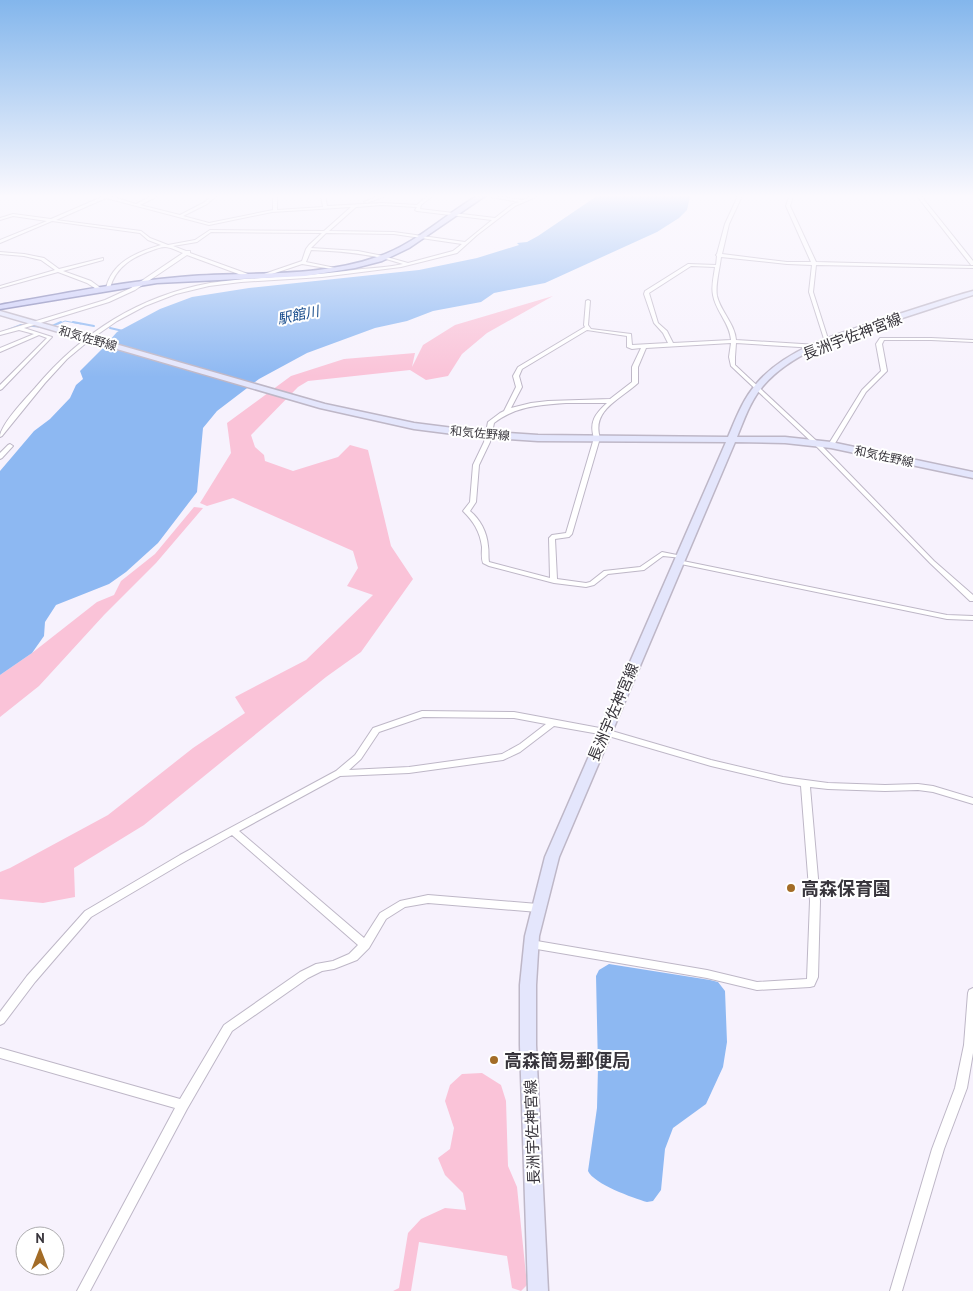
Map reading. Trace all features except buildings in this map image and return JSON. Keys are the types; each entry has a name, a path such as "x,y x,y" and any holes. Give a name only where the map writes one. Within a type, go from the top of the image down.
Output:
{"main road":[{"path":"0,307 104,288 188,278 338,272 384,257"},
{"name":"長洲宇佐神宮線","path":"538,1291 528,1044 528,985 531,944 538,908 552,857 748,401 758,387 781,366 821,344 973,293"},
{"name":"和気佐野線","path":"0,313 266,390 378,420 489,435 597,438 732,438 831,444 973,475"}],"street":[{"path":"29,256 45,261 58,271 104,288 118,267 138,256"},
{"path":"0,334 17,327 101,304 143,283 182,256"},
{"path":"199,256 246,275"},
{"path":"303,263 305,256"},
{"path":"379,256 409,264"},
{"path":"0,435 56,366 87,338 111,320 130,311 188,290 224,283 409,264 439,256"},
{"path":"718,256 714,295 731,327 734,341 733,365 815,443 921,551 973,599"},
{"path":"729,256 787,263 973,266"},
{"path":"507,411 519,387 516,376 520,368 587,328 629,335 629,346 644,347 734,341 821,344 811,292 814,263 811,256"},
{"path":"0,286 100,258"},
{"path":"266,275 303,263 338,272"},
{"path":"671,344 665,332 656,323 646,294 690,265 717,266"},
{"path":"587,328 588,301"},
{"path":"0,388 50,337 17,327"},
{"path":"0,350 38,334"},
{"path":"831,444 864,390 884,371 879,344 882,339 932,339 973,342"},
{"path":"554,581 552,538 569,534 597,438 594,430 598,417 612,401 635,383 634,371 644,347"},
{"path":"0,376 10,376"},
{"path":"612,401 552,403 507,411 491,422 489,435 476,465 473,502 466,512 474,517 478,525 485,546 486,563 554,581 586,585 592,584 606,572 642,569 662,554 679,560 947,617 973,618"},
{"path":"0,457 10,446"},
{"path":"0,1020 31,979 88,914 165,868 339,773 358,757 376,730 422,714 514,716 553,722 605,732 712,763 783,780 847,787 918,787 933,789 973,801"},
{"path":"339,773 409,770 503,757 512,754 527,744 553,722"},
{"path":"531,944 707,974 728,981 757,986 810,983 813,977 815,901 805,783"},
{"path":"233,831 365,945"},
{"path":"83,1291 183,1105 228,1028 304,975 320,967 346,961 359,952 383,916 403,904 428,899 538,908"},
{"path":"896,1291 938,1149 968,1068 968,1045 973,993"},
{"path":"0,1053 183,1105"},
{"path":"538,1291 545,1291"}],"shaded area":[{"path":"553,296 487,333 462,354 448,376 426,380 410,370 308,381 298,387 251,435 255,447 264,455 265,461 293,471 338,457 350,445 368,450 391,546 413,579 361,652 326,677 144,825 74,868 75,897 43,903 0,899 0,872 108,815 193,748 245,713 235,697 306,660 373,595 347,586 358,568 353,551 233,498 207,506 200,503 231,453 227,423 291,376 344,359 415,353 412,367 423,345 455,325"},
{"path":"194,507 203,508 156,563 104,615 39,686 0,717 0,675 32,653 97,602 114,595 121,581 155,554"},
{"path":"482,1073 501,1085 506,1101 508,1166 517,1187 527,1285 521,1291 512,1288 507,1256 419,1242 411,1291 393,1291 399,1288 408,1233 421,1219 445,1208 466,1210 463,1193 445,1175 438,1158 450,1149 454,1128 445,1101 450,1085 462,1074"}],"water":[{"name":"駅館川","path":"483,256 604,256 545,283 494,293 481,302 433,311 407,321 375,328 307,353 259,379 217,411 203,428 197,492 158,543 126,572 109,584 56,605 45,622 44,636 32,653 0,675 0,471 34,431 50,419 70,398 76,385 83,379 80,371 117,332 160,309 192,297 249,288 419,270"},
{"path":"609,964 710,980 718,982 725,991 727,1042 723,1067 706,1104 673,1128 665,1149 661,1190 653,1201 647,1202 614,1190 598,1181 588,1171 597,1108 596,976 599,970"}],"waterway":[{"path":"58,324 65,321 81,324"},
{"path":"50,327 61,322"},
{"path":"73,322 94,326"},
{"path":"0,333 21,325 45,327"},
{"path":"110,328 123,331"}],"place":[{"name":"高森保育園","path":"791,888"},
{"name":"高森簡易郵便局","path":"494,1060"}]}
